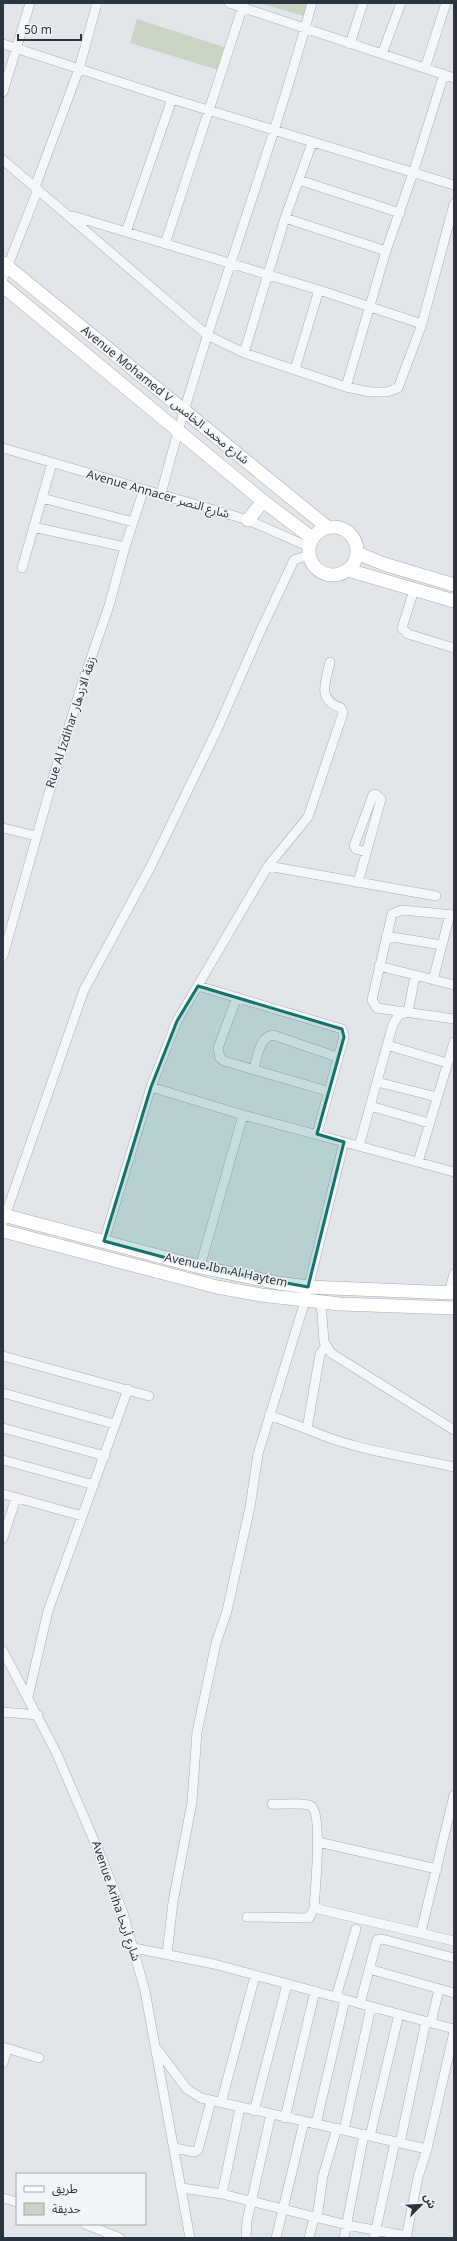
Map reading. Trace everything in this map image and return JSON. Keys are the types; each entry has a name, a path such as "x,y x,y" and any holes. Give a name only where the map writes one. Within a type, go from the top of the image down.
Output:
{"street":[{"path":"3,92 30,3"},
{"path":"5,269 79,69 97,3"},
{"path":"229,3 243,5 305,29 454,78"},
{"path":"161,494 177,430 274,130 312,3"},
{"path":"350,44 363,3"},
{"path":"382,54 401,3"},
{"path":"426,68 446,3"},
{"path":"165,244 243,5"},
{"path":"3,44 312,143 454,185"},
{"path":"346,387 371,307 386,251 400,213 444,74"},
{"path":"126,232 172,99"},
{"path":"244,353 285,218 312,143"},
{"path":"3,160 69,215 207,335 244,353 346,387 370,392 387,392 398,388 422,324 454,204"},
{"path":"298,180 400,213"},
{"path":"69,215 267,276 319,290 422,324"},
{"path":"285,218 386,251"},
{"name":"Avenue Mohamed V شارع محمد الخامس","path":"5,269 327,527"},
{"name":"Avenue Mohamed V شارع محمد الخامس","path":"3,286 263,501 310,547"},
{"path":"295,369 319,290"},
{"name":"Avenue Annacer شارع النصر","path":"3,448 248,520 310,547"},
{"path":"22,568 52,463"},
{"name":"Rue Al Izdihar زنقة الازدهار","path":"3,956 6,935 82,684 109,606 132,522 144,489"},
{"path":"42,498 132,522"},
{"path":"248,520 263,501"},
{"path":"4,1217 84,990 151,866 220,723 294,560 310,547 318,531 327,527 336,527 345,530 352,536 357,553 354,563 348,570 339,574 330,575 321,572 314,565 310,547"},
{"path":"33,528 125,547"},
{"path":"357,553 384,564 454,585"},
{"path":"348,570 454,602"},
{"path":"414,590 402,628 408,634 454,648"},
{"path":"104,1241 151,1086 177,1021 268,866 308,817 343,713 341,708 327,700 324,694 330,662"},
{"path":"358,883 381,799 375,794 372,795 354,846 356,849 366,852"},
{"path":"3,828 36,836"},
{"path":"268,866 436,896"},
{"path":"433,980 452,914 396,911 392,914 386,936 372,1000 374,1005 376,1008 454,1019"},
{"path":"386,936 442,945"},
{"path":"379,966 454,985"},
{"path":"408,1012 415,976"},
{"path":"198,986 338,1026 344,1033 327,1091 317,1134"},
{"path":"237,997 218,1048 218,1054 224,1061 327,1091"},
{"path":"359,1146 396,1018 408,1012"},
{"path":"254,1069 262,1042 265,1038 273,1035 337,1057"},
{"path":"387,1045 448,1063"},
{"path":"418,1162 453,1048"},
{"path":"377,1082 437,1097"},
{"path":"151,1086 243,1115 454,1172"},
{"path":"370,1106 430,1123"},
{"path":"200,1267 243,1115"},
{"path":"166,1954 173,1902 192,1802 197,1732 216,1643 227,1611 250,1507 258,1454 305,1301 344,1142"},
{"name":"Avenue Ibn Al Haytem","path":"4,1217 104,1241 200,1267 272,1282 308,1286 451,1293"},
{"name":"Avenue Ibn Al Haytem","path":"3,1231 217,1287 261,1295 305,1301 454,1308"},
{"path":"451,1293 454,1274"},
{"path":"321,1302 326,1346 334,1356 454,1430"},
{"path":"307,1429 320,1354 326,1346"},
{"path":"3,1356 128,1389 149,1396"},
{"path":"28,1696 48,1612 105,1456 114,1424 128,1389"},
{"path":"3,1393 114,1424"},
{"path":"269,1415 307,1429 321,1436 368,1450 454,1467"},
{"path":"3,1428 105,1456"},
{"path":"3,1460 94,1485"},
{"path":"3,1494 82,1516"},
{"path":"3,1538 16,1498"},
{"name":"Avenue Ariha شارع أريحا","path":"3,1651 38,1715 76,1797 102,1859 134,1948 156,2048 190,2238"},
{"path":"3,1712 38,1715"},
{"path":"421,1932 454,1795"},
{"path":"247,1917 309,1918 314,1908 318,1842 318,1817 315,1809 309,1805 272,1804"},
{"path":"318,1842 437,1869"},
{"path":"314,1908 454,1940"},
{"path":"316,2124 340,1998 356,1929"},
{"path":"360,2004 375,1942 380,1939 454,1958"},
{"path":"134,1948 214,1964 428,2022 454,2031 427,2149 418,2177 407,2237 374,2234 347,2225 222,2194 182,2188"},
{"path":"369,1969 454,1993"},
{"path":"221,2103 255,1976"},
{"path":"254,2111 287,1984"},
{"path":"374,2234 428,2022 439,1989"},
{"path":"286,2118 315,1991"},
{"path":"309,2238 315,2217 323,2176 340,2129 372,2007"},
{"path":"344,2238 367,2135 399,2014"},
{"path":"3,2063 5,2048 39,2058"},
{"path":"156,2048 187,2089 193,2094 240,2108 427,2149"},
{"path":"175,2148 194,2152 198,2150 211,2100"},
{"path":"222,2194 240,2108"},
{"path":"246,2238 247,2221 271,2114"},
{"path":"276,2238 304,2122"},
{"path":"3,2198 16,2202"},
{"path":"88,2225 120,2238"}],"highlighted area":[{"path":"198,986 342,1029 344,1037 317,1134 344,1142 308,1287 200,1267 104,1241 151,1087 177,1021"}],"green space":[{"path":"259,3 308,3 304,16"},
{"path":"137,19 224,47 218,70 130,43"}]}
